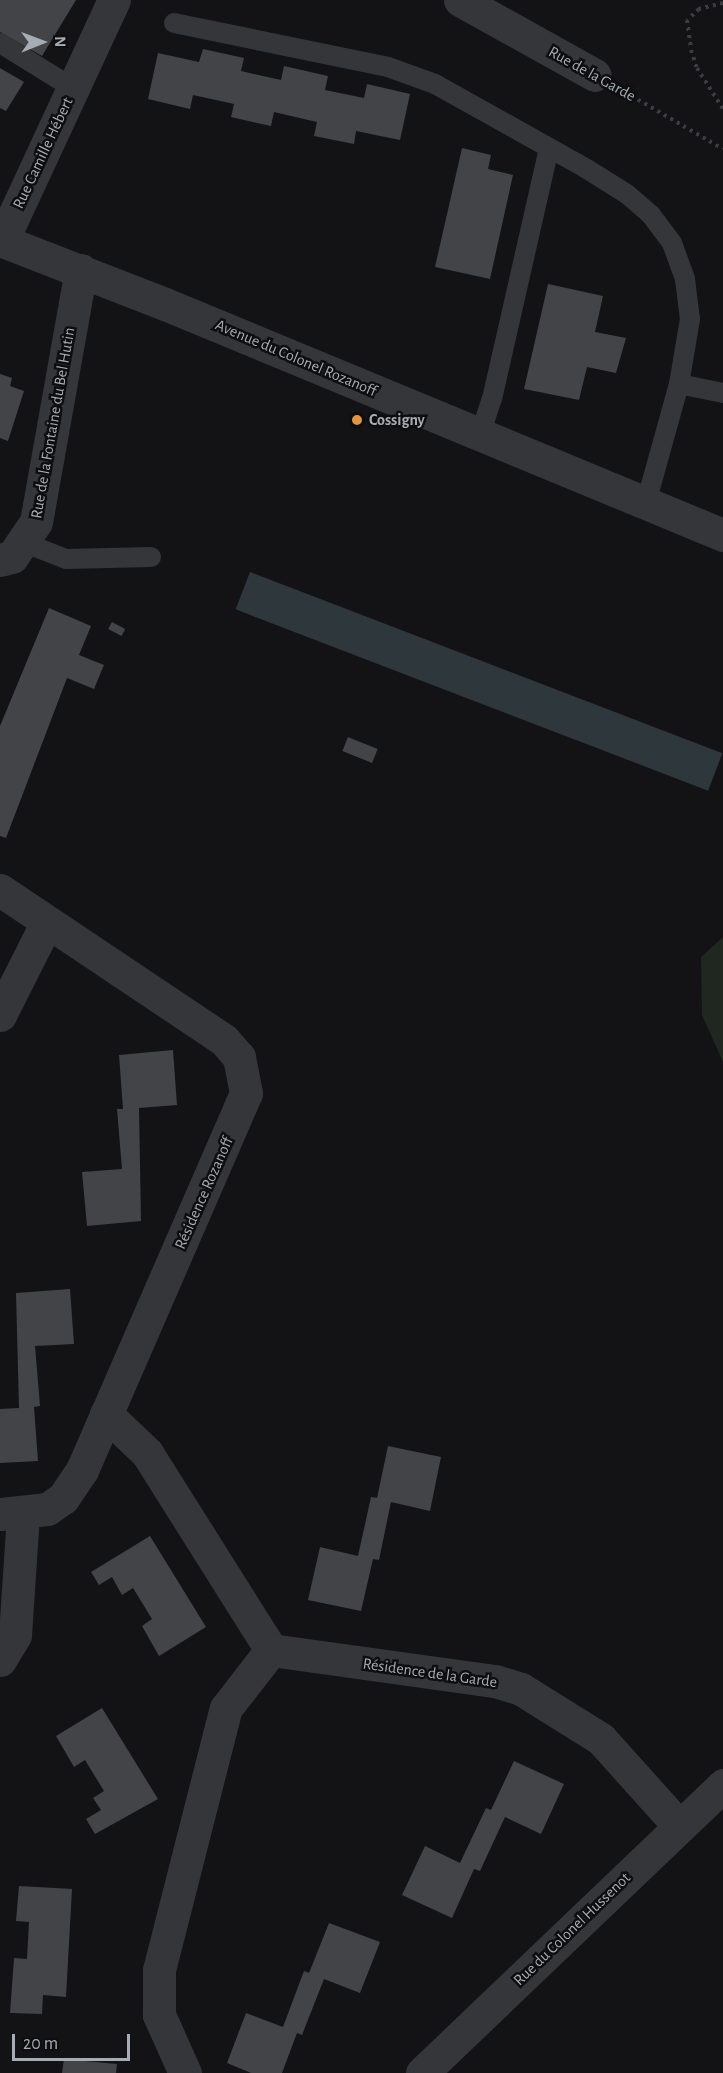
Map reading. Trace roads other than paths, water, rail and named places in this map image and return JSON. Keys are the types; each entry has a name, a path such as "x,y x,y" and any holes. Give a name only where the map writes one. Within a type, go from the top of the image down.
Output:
{"street":[{"name":"Rue Camille Hébert","path":"1,241 114,0"},
{"name":"Rue de la Garde","path":"460,0 595,75"},
{"name":"Avenue du Colonel Rozanoff","path":"1,241 81,270 723,535"},
{"name":"Rue de la Fontaine du Bel Hutin","path":"12,551 36,522 81,270"},
{"name":"Résidence Rozanoff","path":"0,890 224,1040 239,1057 246,1075 246,1093 240,1112 82,1470 63,1498 47,1509 12,1514 15,1635 0,1660"},
{"path":"0,1015 47,922"},
{"path":"106,1414 147,1453 271,1650 226,1708 159,1970 159,2015 185,2073"},
{"name":"Résidence de la Garde","path":"271,1650 495,1681 521,1689 601,1739 679,1826"},
{"name":"Rue du Colonel Hussenot","path":"422,2073 723,1785"}],"lane":[{"path":"174,23 388,67 483,107 549,149 627,194 651,215 672,243 685,279 690,319 679,384 646,503"},
{"path":"0,43 73,88"},
{"path":"480,435 492,399 549,149"},
{"path":"679,384 723,393"},
{"path":"12,551 66,559 151,557"}],"place":[{"name":"Cossigny","path":"357,420"}]}
